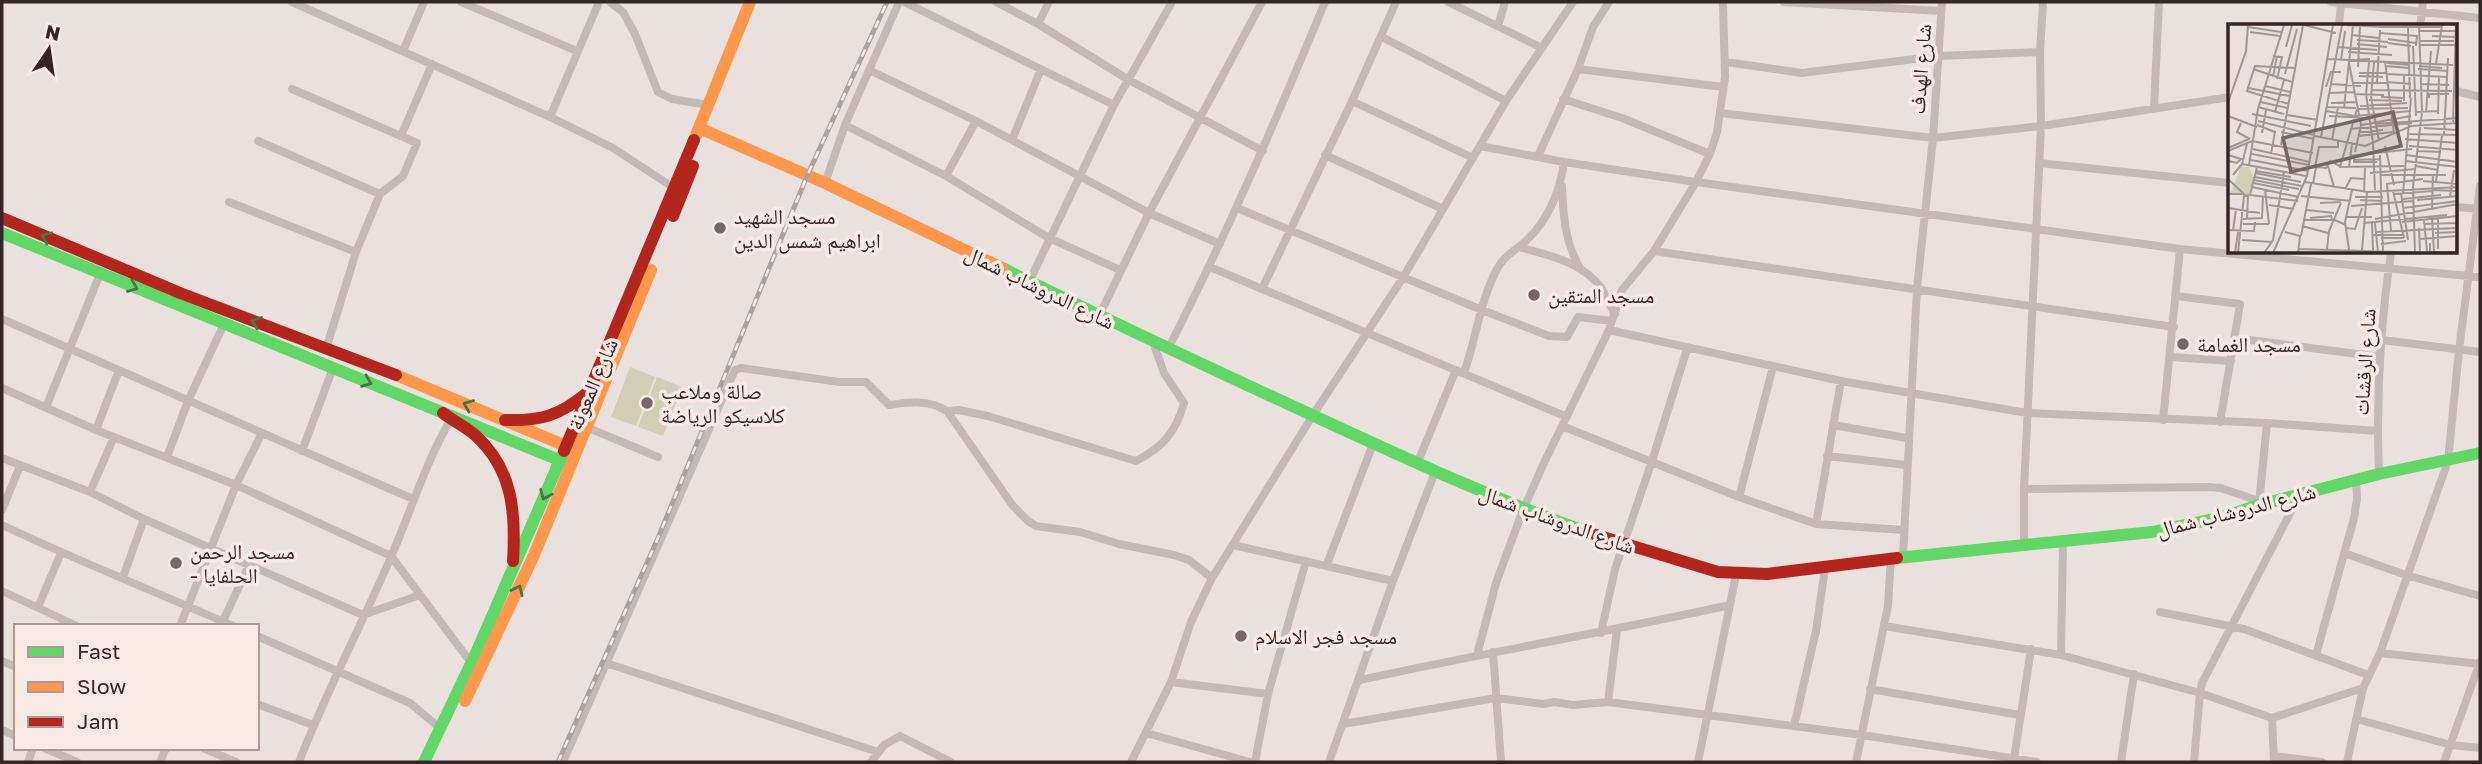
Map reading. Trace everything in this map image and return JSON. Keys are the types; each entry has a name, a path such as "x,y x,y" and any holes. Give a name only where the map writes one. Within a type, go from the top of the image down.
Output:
{"main road":[{"name":"شارع المعونة","path":"571,448 586,427 703,129 708,105 750,2"},
{"name":"شارع المعونة","path":"424,762 565,462 591,389 674,188 760,2"},
{"name":"شارع الدروشاب شمال","path":"703,129 825,183 1153,342 1435,472 1523,510 1703,569 1736,575 1767,574 2172,528 2223,517 2259,503 2480,453"},
{"path":"2,218 180,293 444,395 571,448"},
{"path":"2,233 565,462"},
{"path":"505,420 549,418 567,409 591,389"},
{"path":"444,395 444,415"},
{"path":"444,415 472,433 490,450 504,469 512,490 516,514 512,575"},
{"name":"شارع المعونة","path":"435,762 534,555 565,462"}],"street":[{"path":"292,2 550,117 613,148 674,188"},
{"path":"315,12 319,2"},
{"path":"403,51 424,2"},
{"path":"461,2 577,51"},
{"path":"483,11 487,2"},
{"path":"550,117 599,2"},
{"path":"610,2 623,12 635,34 658,92 673,100 708,105"},
{"path":"825,183 845,125 902,2 1114,105"},
{"path":"996,2 1038,24 1129,80 1263,151"},
{"path":"1038,24 1049,2"},
{"path":"1029,282 1114,105 1172,2"},
{"path":"1099,316 1149,213 1262,2"},
{"path":"1168,349 1210,267 1263,151 1325,2"},
{"path":"1262,289 1382,37 1396,2"},
{"path":"1448,2 1542,48"},
{"path":"1498,26 1505,2"},
{"path":"1131,762 1171,682 1191,622 1212,578 1313,415 1404,276 1506,101 1573,2"},
{"path":"1538,156 1578,69 1593,27 1609,2"},
{"path":"1477,655 1493,595 1523,510 1609,330 1624,285 1654,251 1696,183 1710,154 1720,113 1726,62 1723,2"},
{"path":"1784,2 1942,6"},
{"path":"2024,545 2031,307 2041,126 2040,52 2043,2"},
{"path":"2154,107 2159,2"},
{"path":"2331,2 2423,6 2480,18"},
{"path":"2339,24 2341,2"},
{"name":"شارع الهدف","path":"1856,762 1904,530 1909,394 1933,138 1942,6"},
{"path":"2420,24 2423,6"},
{"path":"1382,37 1506,101"},
{"path":"1726,62 1802,73 1939,56 2040,52"},
{"path":"401,136 432,64"},
{"path":"1012,139 1041,69"},
{"path":"1578,69 1723,87"},
{"path":"869,70 1012,139 1149,213 1220,244"},
{"path":"292,89 417,143 402,176 380,194 356,251 326,349"},
{"path":"2458,92 2480,97"},
{"path":"1720,113 1933,138 2041,126 2228,97"},
{"path":"1563,99 1622,118 1710,154"},
{"path":"1352,101 1473,158"},
{"path":"946,176 976,121"},
{"path":"845,125 946,176 1049,238 1120,270"},
{"path":"258,141 380,194"},
{"path":"1480,146 1696,183 2228,254"},
{"path":"1325,155 1443,209"},
{"path":"1564,162 1562,182 1571,251 1580,268 1602,289 1614,317"},
{"path":"2039,163 2228,183"},
{"path":"1417,464 1474,344 1482,310 1497,269 1502,260 1541,223 1562,182"},
{"path":"2347,762 2363,688 2380,653 2448,461 2480,186"},
{"path":"229,202 356,251"},
{"path":"2458,207 2479,209"},
{"path":"1237,208 1482,310 1560,338 1567,337 1578,317 1614,317"},
{"path":"1518,247 1563,260 1580,268"},
{"path":"2164,419 2180,249"},
{"path":"1654,251 2174,327"},
{"path":"2230,254 2480,277"},
{"name":"شارع الرقشات","path":"2379,474 2377,431 2380,356 2391,254"},
{"path":"1210,267 1460,372 1652,461 1739,497 1816,524 1904,530"},
{"path":"46,407 100,274"},
{"path":"2176,296 2238,303 2240,307 2220,422"},
{"path":"2,319 413,499"},
{"path":"167,457 188,401 224,324"},
{"path":"1609,330 1841,381 2027,413 2267,423 2377,431"},
{"path":"2235,338 2380,356"},
{"path":"2382,340 2480,352"},
{"path":"563,762 735,370 741,368 839,382 866,382 889,405 920,401 931,403 947,411 988,416 1136,461 1156,450 1173,430 1180,418 1184,402 1164,373 1153,342"},
{"path":"1601,633 1615,569 1687,349"},
{"path":"2171,356 2231,361"},
{"path":"1739,497 1773,367"},
{"path":"302,451 333,368"},
{"path":"96,430 119,370"},
{"path":"1816,524 1841,381"},
{"path":"2,388 96,430 236,485 391,556 472,664"},
{"path":"947,411 1013,506 1028,521 1036,526 1080,532 1119,544 1174,555 1189,560 1212,578"},
{"path":"299,762 391,556 444,415"},
{"path":"2024,489 2208,486 2259,503 2267,423"},
{"path":"1833,425 1907,438"},
{"path":"586,427 658,457"},
{"path":"181,624 236,485 262,433"},
{"path":"90,492 114,437"},
{"path":"1327,565 1374,444"},
{"path":"1827,456 1907,465"},
{"path":"2,458 90,492 144,519 363,615 420,595"},
{"path":"2,510 20,466"},
{"path":"1330,762 1393,581 1435,472"},
{"path":"2316,655 2357,499 2356,480"},
{"path":"2194,762 2200,693 2208,671 2300,494"},
{"path":"123,577 144,519"},
{"path":"2,525 229,624"},
{"path":"2061,656 2063,542"},
{"path":"1233,545 1393,581"},
{"path":"38,607 61,553"},
{"path":"2344,553 2406,575 2480,596"},
{"path":"1146,733 1252,762 1268,694 1306,561"},
{"path":"223,621 249,565"},
{"path":"1794,726 1816,631 1825,568"},
{"path":"1698,762 1736,575"},
{"path":"2,592 73,624"},
{"path":"1360,680 1477,655 1601,633 1730,604"},
{"path":"2160,612 2232,626 2368,675"},
{"path":"1884,626 2061,656 2200,693 2272,718 2363,688"},
{"path":"1608,702 1617,629"},
{"path":"259,637 410,703 441,729"},
{"path":"2014,759 2031,649"},
{"path":"1493,652 1501,762"},
{"path":"2380,653 2480,664 2444,762"},
{"path":"606,663 878,752"},
{"path":"2121,762 2134,674"},
{"path":"1171,682 1268,694"},
{"path":"1870,689 2020,715"},
{"path":"1343,724 1496,698 1543,705 1554,702 1573,705 1608,702 1861,735 1972,758 2036,762"},
{"path":"259,705 313,726"},
{"path":"2272,718 2274,759 2322,762"},
{"path":"2356,719 2451,745 2480,748"},
{"path":"871,762 884,745 900,736 951,762"},
{"path":"49,750 77,762"},
{"path":"208,750 236,762"}],"shaded area":[{"path":"630,367 655,377 636,426 611,417"},
{"path":"657,377 682,387 663,436 638,427"}],"railway":[{"path":"558,762 658,538 807,176 887,2"}],"traffic: fast":[{"path":"2,233 569,464"},
{"path":"1002,268 1394,452 1493,496 1596,535"},
{"path":"424,762 477,651 564,451"},
{"path":"1897,558 2152,532 2223,517 2379,474 2480,453"}],"traffic: slow":[{"path":"694,140 750,2"},
{"path":"699,128 825,183 1002,268"},
{"path":"465,701 534,555 651,270"},
{"path":"396,375 573,449"}],"traffic: jam":[{"path":"564,451 694,140"},
{"path":"673,216 693,166"},
{"path":"2,218 180,293 396,375"},
{"path":"505,420 540,418 559,412 588,392"},
{"path":"443,413 471,432 488,448 505,477 514,526 513,561"},
{"path":"1596,535 1718,572 1767,574 1897,558"}],"place":[{"name":"مسجد الشهيد ابراهيم شمس الدين","path":"720,228"},
{"name":"مسجد المتقين","path":"1534,295"},
{"name":"مسجد الغمامة","path":"2183,344"},
{"name":"صالة وملاعب كلاسيكو الرياضة","path":"647,403"},
{"name":"مسجد الرحمن - الحلفايا","path":"176,563"},
{"name":"مسجد فجر الاسلام","path":"1241,636"}]}
